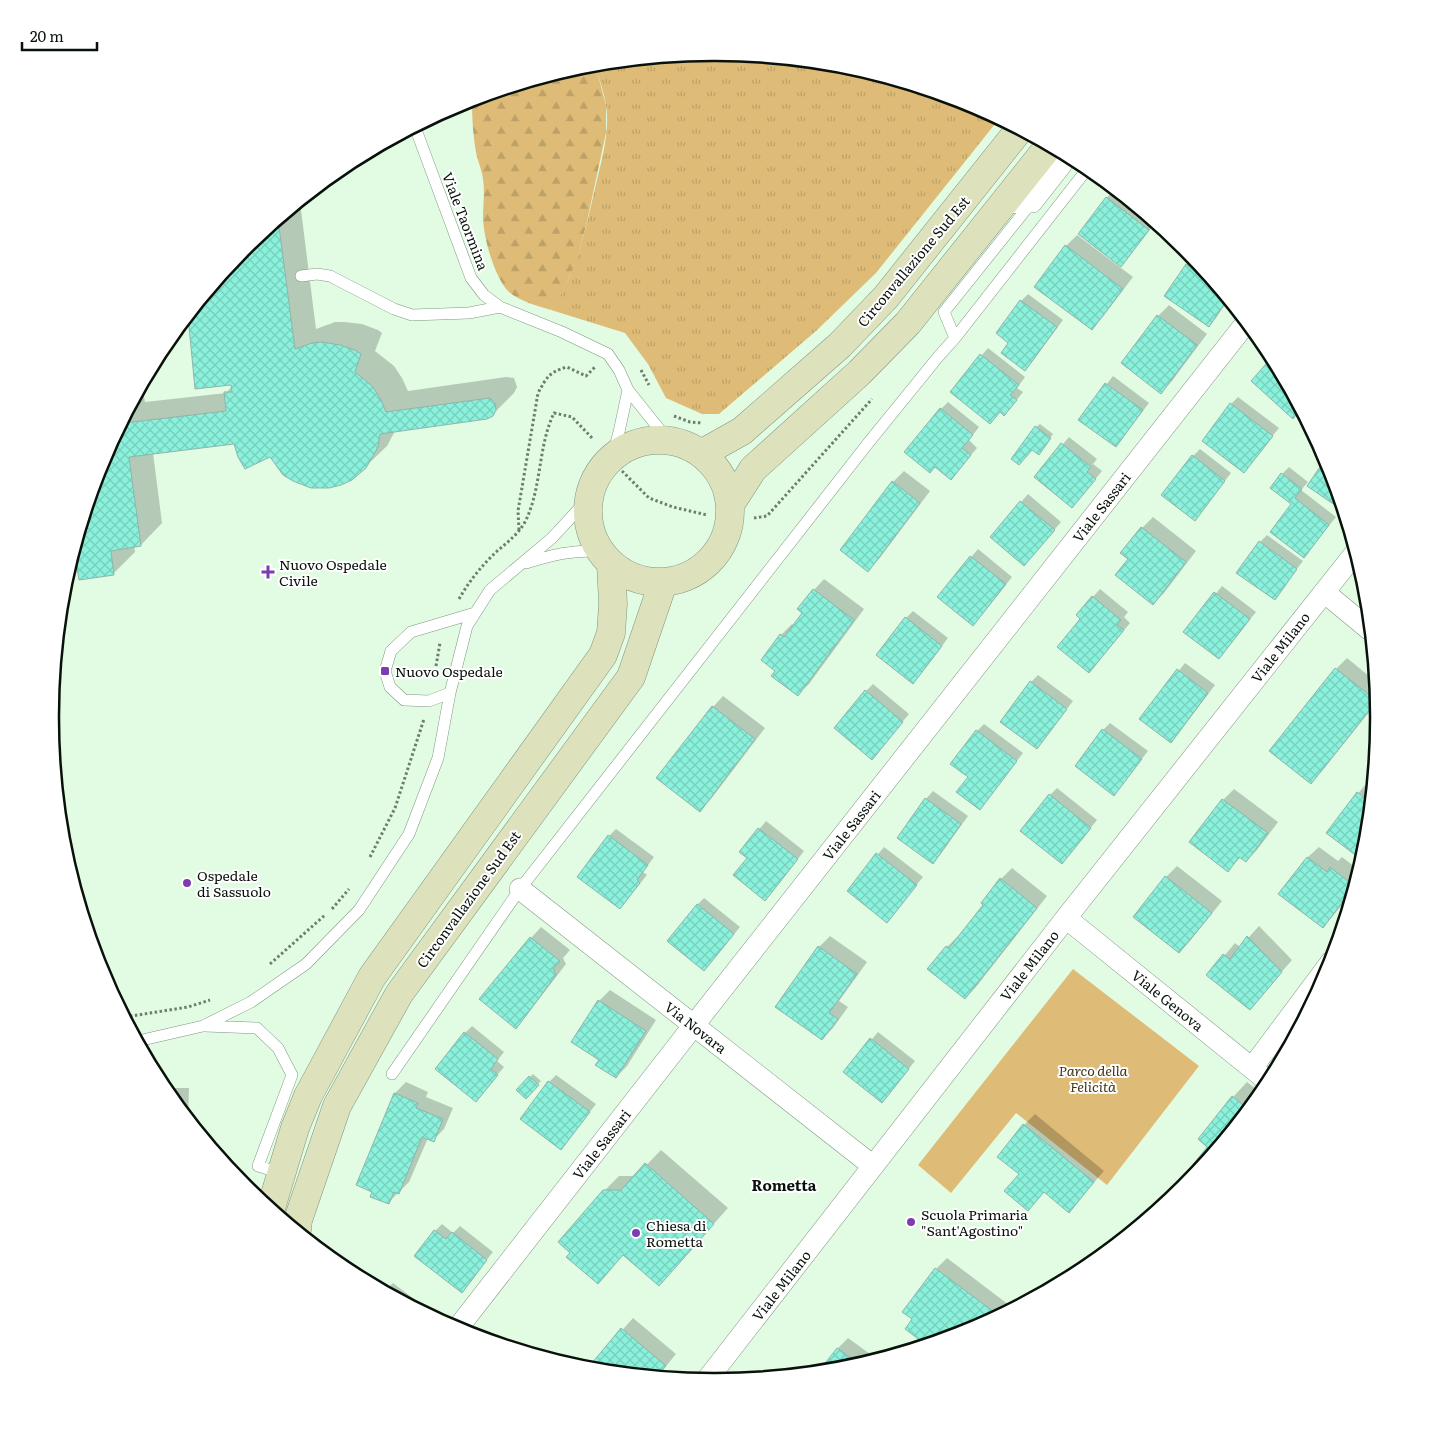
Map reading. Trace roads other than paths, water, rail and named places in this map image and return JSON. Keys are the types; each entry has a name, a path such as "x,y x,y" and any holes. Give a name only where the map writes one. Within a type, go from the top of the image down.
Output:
{"main road":[{"name":"Circonvallazione Sud Est","path":"701,454 742,431 840,345 886,297 1015,135"},
{"path":"719,510 753,469 859,373 908,324 1045,151"},
{"path":"653,440 668,440 691,447 716,468 726,485 719,510 730,519 721,546 713,558 690,575 662,583 635,579 622,573 605,558 591,535 587,517 588,499 593,484 609,456 638,443 653,440"},
{"path":"273,1202 295,1128 308,1096 372,977 603,654 611,632 613,604 605,558"},
{"name":"Circonvallazione Sud Est","path":"298,1223 337,1106 399,994 631,677 662,583"}],"street":[{"path":"1004,203 1032,202 1063,162"},
{"name":"Viale Sassari","path":"462,1322 1242,328"},
{"name":"Viale Milano","path":"712,1373 1066,918 1351,559"},
{"path":"1324,592 1364,625"},
{"name":"Via Novara","path":"520,889 873,1166"},
{"name":"Viale Genova","path":"1066,918 1263,1077"},
{"path":"1252,1068 1311,989"}],"lane":[{"name":"Viale Taormina","path":"417,133 471,278 484,295 500,307 562,332 608,354 619,370 628,390"},
{"path":"392,1074 520,889 863,450 955,338 1083,175"},
{"path":"955,338 944,312 1032,202"},
{"path":"301,276 317,274 330,276 394,309 412,315 469,313 500,307"},
{"path":"628,390 668,440"},
{"path":"609,456 619,432 628,390"},
{"path":"144,1040 203,1026 251,1002 306,964 359,910 409,834 438,758 450,693 467,626 490,590 522,565 569,521 588,499"},
{"path":"522,565 554,554 576,550 605,558"},
{"path":"450,693 429,701 404,700 390,688 385,672 391,651 411,632 475,613"},
{"path":"203,1026 257,1028 278,1048 292,1075 258,1166 282,1173"}],"place":[{"name":"Nuovo Ospedale Civile","path":"268,572"},
{"name":"Nuovo Ospedale","path":"385,671"},
{"name":"Ospedale di Sassuolo","path":"187,883"},
{"name":"Scuola Primaria \"Sant'Agostino\"","path":"911,1222"},
{"name":"Chiesa di Rometta","path":"636,1233"}],"district":[{"name":"Rometta","path":"784,1184"}],"park label":[{"name":"Parco della Felicità","path":"1093,1078"}]}
